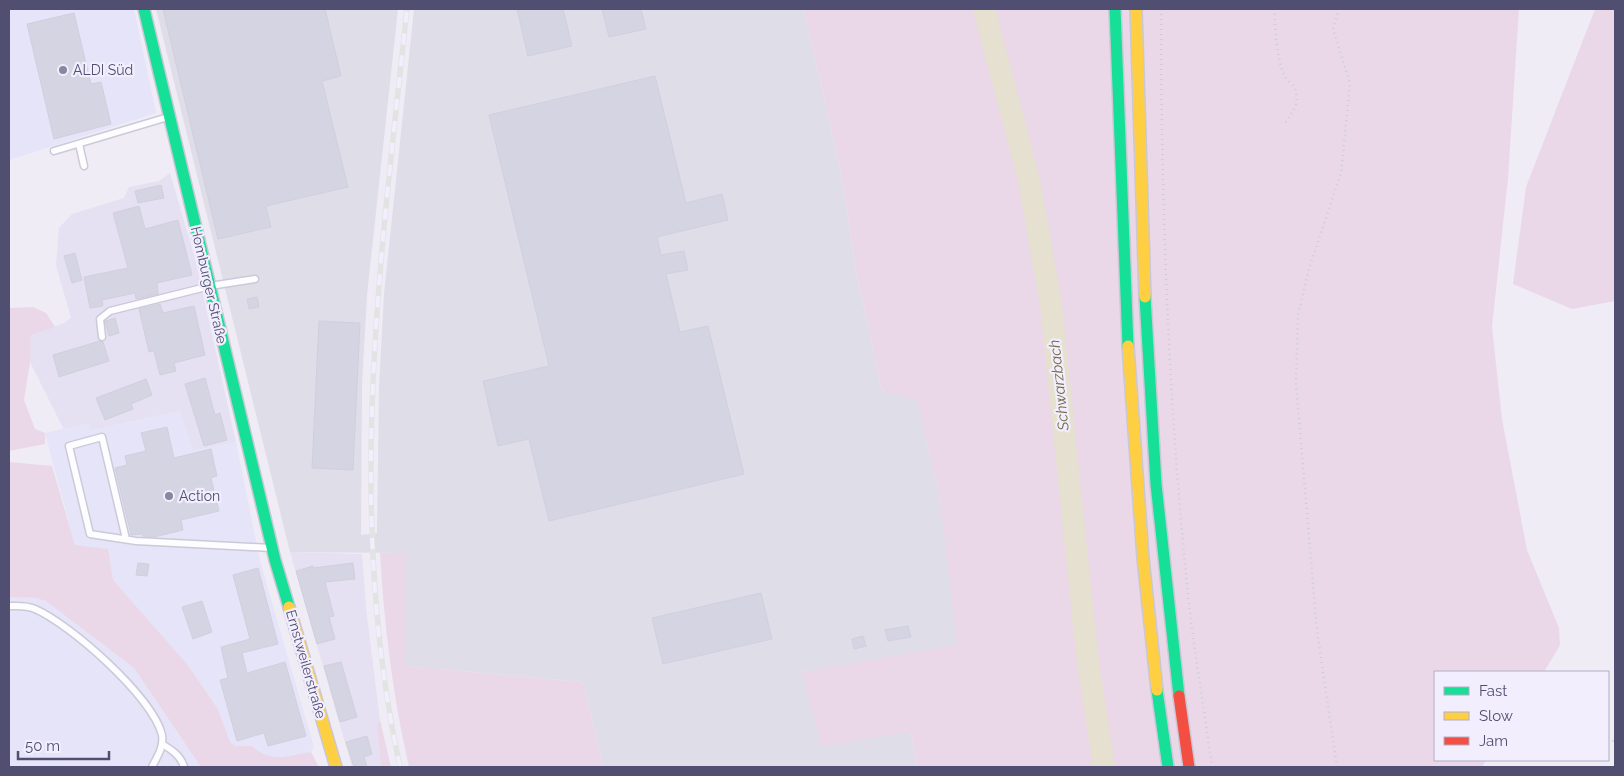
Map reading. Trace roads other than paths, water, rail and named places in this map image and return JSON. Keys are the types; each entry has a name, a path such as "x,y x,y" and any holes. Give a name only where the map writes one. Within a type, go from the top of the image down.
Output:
{"main road":[{"name":"Homburger Straße","path":"144,9 275,560"},
{"path":"1115,9 1119,212 1131,422 1148,613 1168,767"},
{"path":"1136,9 1140,203 1151,420 1168,612 1189,767"},
{"name":"Ernstweilerstraße","path":"275,560 336,767"}],"lane":[{"path":"54,151 169,116"},
{"path":"79,144 84,166"},
{"path":"102,337 100,319 110,311 210,286 254,279"},
{"path":"126,539 102,437 68,446 90,534 126,539 272,548"},
{"path":"9,606 35,608 58,622 132,685 160,728 162,744 152,767"},
{"path":"162,744 175,752 183,761 184,767"}],"waterway":[{"name":"Schwarzbach","path":"984,9 1029,180 1051,305 1087,655 1104,767"}],"railway":[{"path":"400,767 383,672 374,578 371,483 373,388 378,294 407,9"}],"place":[{"name":"ALDI Süd","path":"63,70"},
{"name":"Action","path":"169,496"}]}
